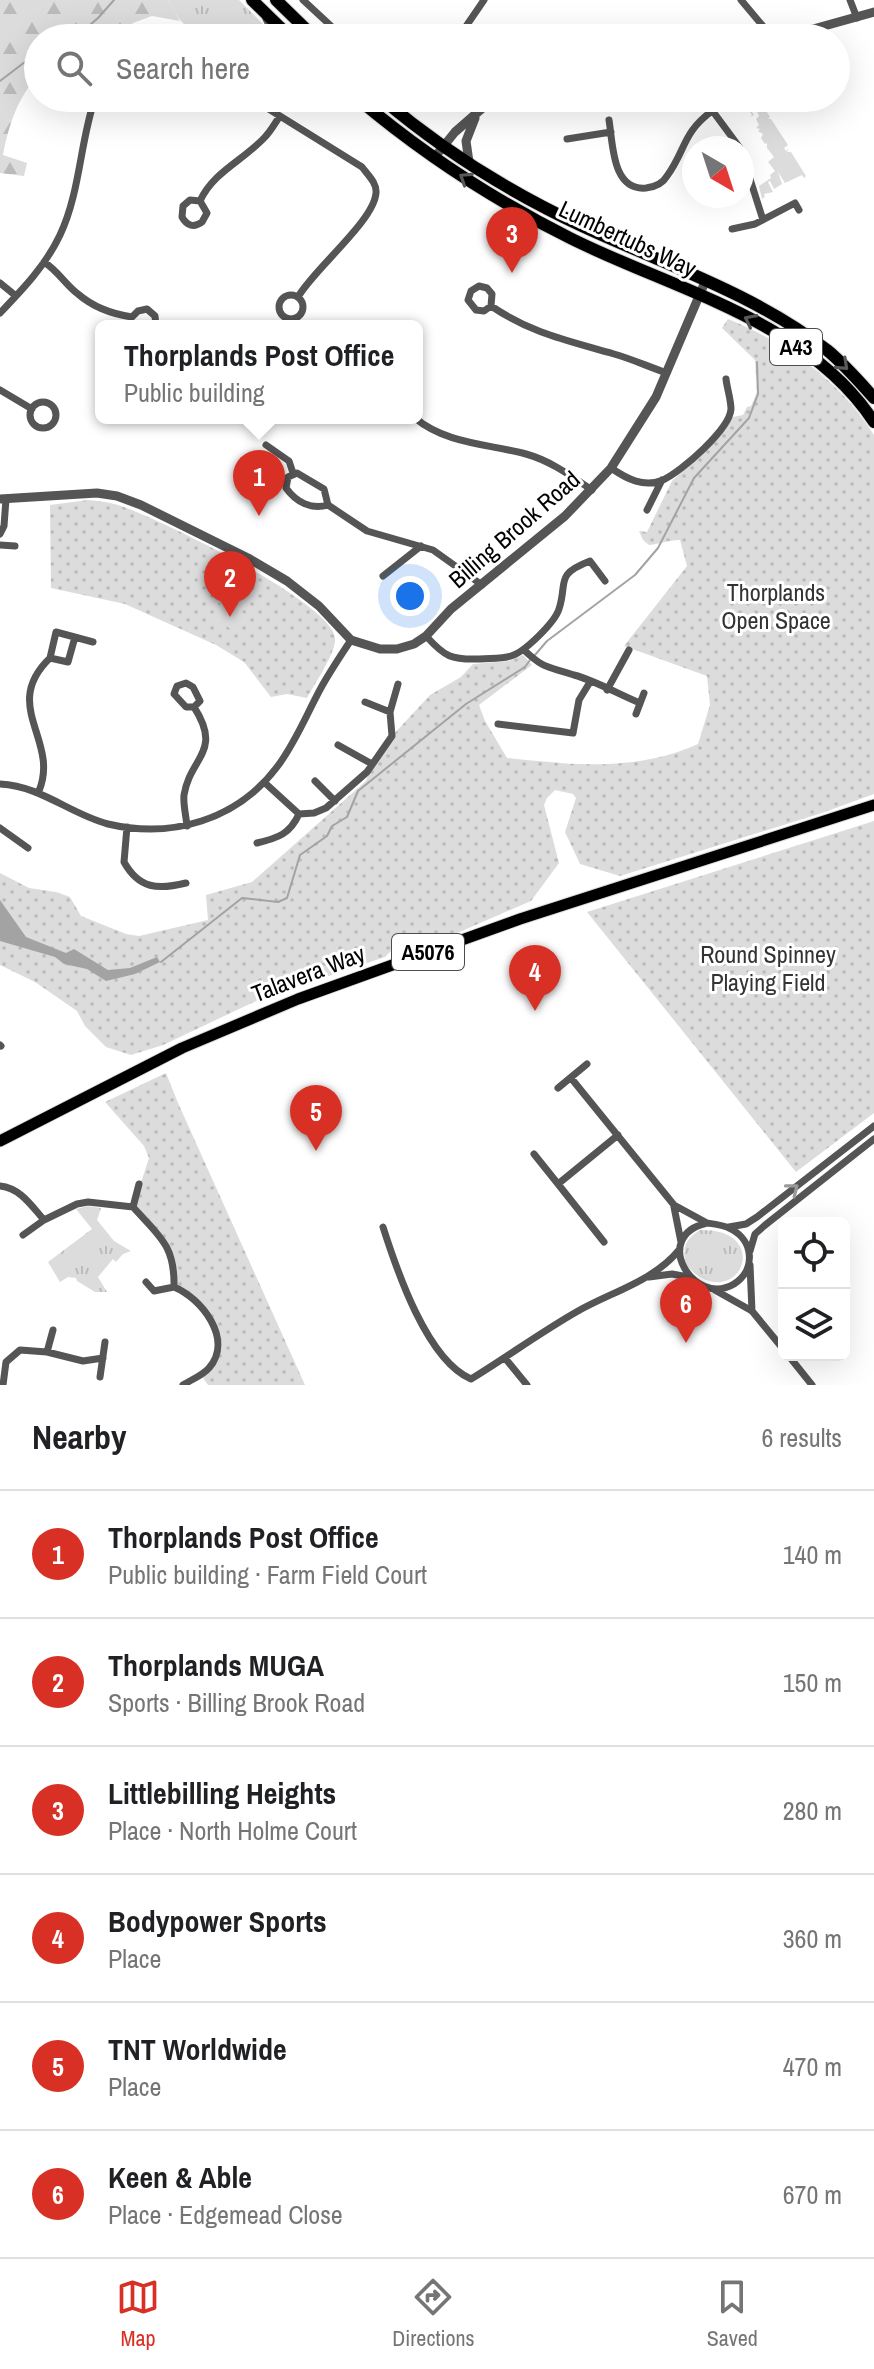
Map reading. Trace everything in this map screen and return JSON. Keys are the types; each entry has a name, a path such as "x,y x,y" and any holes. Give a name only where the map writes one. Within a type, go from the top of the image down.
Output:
{"highway":[{"path":"276,0 300,24"},
{"path":"254,2 275,24"},
{"name":"Lumbertubs Way","path":"375,112 434,158 499,200 571,239 699,295 777,334 818,362 874,422"},
{"name":"Lumbertubs Way","path":"400,112 469,162 579,225 781,319 808,336 874,398"}],"main road":[{"name":"Talavera Way","path":"0,1141 182,1048 298,999 520,919 874,805"}],"street":[{"path":"303,0 329,24"},
{"path":"468,24 484,0"},
{"path":"741,0 761,24"},
{"path":"850,0 857,18"},
{"path":"254,2 269,24"},
{"path":"834,24 874,12"},
{"path":"293,24 295,19"},
{"path":"0,313 44,262 60,236 68,215 92,112"},
{"path":"274,112 362,167 373,180 376,191 373,205 364,220 307,281 298,297"},
{"path":"434,158 477,112"},
{"path":"469,162 466,141 479,112"},
{"path":"609,120 616,166 621,177 635,186 652,187 666,179 690,130 711,112"},
{"path":"713,112 731,136"},
{"path":"200,201 219,176 265,138 280,116"},
{"path":"576,126 578,137"},
{"path":"567,139 611,132"},
{"path":"754,192 763,220"},
{"path":"732,229 763,220 795,203 799,210"},
{"path":"44,262 59,272 76,293 96,307 128,320"},
{"name":"Billing Brook Road","path":"351,640 389,650 414,644 592,490 640,426 667,373 705,282"},
{"path":"0,283 16,296"},
{"path":"491,306 517,323 558,340 616,354 667,373"},
{"path":"133,320 138,311 149,310 155,320"},
{"path":"647,510 662,480 705,447 723,427 731,412 726,379"},
{"path":"0,390 32,409"},
{"path":"423,423 445,435 528,455 550,464 592,490"},
{"path":"266,445 289,461 293,473"},
{"path":"611,468 627,479 641,482 662,480"},
{"path":"293,473 324,489 328,505"},
{"path":"293,473 286,483 288,492 312,507 328,505 367,531 433,550 482,585"},
{"path":"0,534 4,526 3,499 97,493 117,496 248,558 287,581 319,606 351,640 322,686 291,746 264,782 223,813 187,826 155,830 127,827 100,821 39,791 0,784"},
{"path":"0,545 15,546"},
{"path":"383,576 421,546"},
{"path":"426,636 453,659 511,656 524,650 559,612 565,577 579,565 590,561 605,581"},
{"path":"39,791 44,781 42,761 27,725 22,697 26,681 33,670 50,658 56,632 93,642"},
{"path":"50,658 68,662 75,637"},
{"path":"524,650 549,670 575,675 640,703"},
{"path":"607,690 629,650"},
{"path":"498,724 573,733 579,700 590,682"},
{"path":"264,782 292,811 299,814 314,813 335,801 367,772 392,736 390,712 398,684"},
{"path":"636,714 644,693"},
{"path":"365,702 390,712"},
{"path":"187,826 184,797 187,783 205,752 206,737 194,707"},
{"path":"338,745 372,764"},
{"path":"315,781 335,801"},
{"path":"257,843 278,839 292,829 299,814"},
{"path":"127,827 124,862 139,882 151,888 186,883"},
{"path":"0,828 28,848"},
{"path":"558,1088 587,1064"},
{"path":"571,1078 674,1205 707,1223 727,1227 739,1226 757,1217 874,1126"},
{"path":"558,1184 618,1135"},
{"path":"752,1311 750,1251 755,1234 874,1139"},
{"path":"534,1154 604,1242"},
{"path":"133,1207 139,1184"},
{"path":"0,1186 11,1187 21,1194 44,1220"},
{"path":"23,1235 44,1220 88,1202 133,1207 169,1248 174,1267 174,1287"},
{"path":"674,1205 682,1267 694,1279"},
{"path":"462,1385 578,1311 643,1279 666,1263 693,1228 707,1223"},
{"path":"383,1227 401,1281 425,1328 457,1372 471,1379"},
{"path":"727,1227 743,1238 750,1251"},
{"path":"711,1288 724,1288 736,1282 750,1263"},
{"path":"643,1279 672,1274 694,1279 752,1311 778,1343"},
{"path":"146,1282 154,1291 174,1287 198,1301 207,1313 218,1343 215,1359 201,1375 183,1385"},
{"path":"47,1352 53,1330"},
{"path":"100,1377 105,1342"},
{"path":"3,1385 6,1362 13,1354 27,1349 83,1361 103,1358"},
{"path":"501,1360 527,1385"},
{"path":"793,1361 812,1385"},
{"path":"201,1375 208,1385"}],"green space":[{"path":"0,0 168,0 180,21 152,16 132,24 24,24 24,95 15,113 3,155 27,163 24,176 0,173"},
{"path":"168,0 239,0 263,24 184,24"},
{"path":"757,112 767,112 768,119 788,145 784,148 786,151 789,149 787,152 791,152 806,176 785,183 778,172 782,184 774,189 768,182 773,192 764,194 762,199 759,186 775,171 768,162 774,157 761,138 763,134 758,131 760,129 756,128"},
{"name":"Thorplands Open Space","path":"728,319 771,340 810,365 845,397 874,435 874,794 620,876 580,864 565,832 576,798 573,794 555,790 544,805 559,863 531,901 455,934 409,933 385,957 258,1000 163,1045 131,1055 106,1047 85,1026 77,1011 35,982 0,965 0,873 29,888 70,897 81,916 126,934 139,936 208,920 206,895 252,882 366,781 372,764 392,736 430,695 461,677 473,664 509,661 523,655 532,665 479,705 507,758 580,764 627,763 675,753 698,744 710,705 707,676 624,646 687,566 680,540 649,545 639,531 647,532 672,481 707,449 733,417 743,415 757,392 755,360 722,328"},
{"path":"88,500 107,502 138,512 202,542 275,583 326,622 335,644 307,698 287,694 271,697 244,662 216,645 125,604 51,588 50,505"},
{"path":"222,600 248,616 238,633 212,618"},
{"name":"Round Spinney Playing Field","path":"874,821 874,1113 796,1172 587,912"},
{"path":"166,1073 305,1385 208,1385 201,1375 219,1350 207,1313 174,1287 169,1248 133,1207 149,1158 144,1146 105,1102"},
{"path":"88,1206 101,1208 97,1220 114,1241 131,1251 116,1262 113,1259 98,1277 107,1292 95,1292 76,1278 68,1277 60,1282 48,1262 92,1229 76,1209"},
{"path":"700,1230 724,1233 738,1243 743,1255 741,1267 733,1277 720,1282 704,1279 686,1265 686,1244"}],"shaded area":[{"path":"0,900 26,937 66,953 74,949 108,970 130,968 157,957 160,962 135,974 106,981 87,969 0,941"}],"waterway":[{"path":"91,24 114,0"},
{"path":"0,81 24,63"},
{"path":"535,655 547,641 635,575 658,548 694,478 749,418 758,394 757,362"},
{"path":"161,962 242,898 278,902 287,898 300,855 327,836 332,826 347,817 358,791 466,704 525,667 530,660"}],"place":[{"name":"Littlebilling Heights","path":"512,273"},
{"name":"Thorplands Post Office","path":"259,516"},
{"name":"Thorplands MUGA","path":"230,617"},
{"name":"Bodypower Sports","path":"535,1011"},
{"name":"TNT Worldwide","path":"316,1151"},
{"name":"Keen & Able","path":"686,1343"}]}
